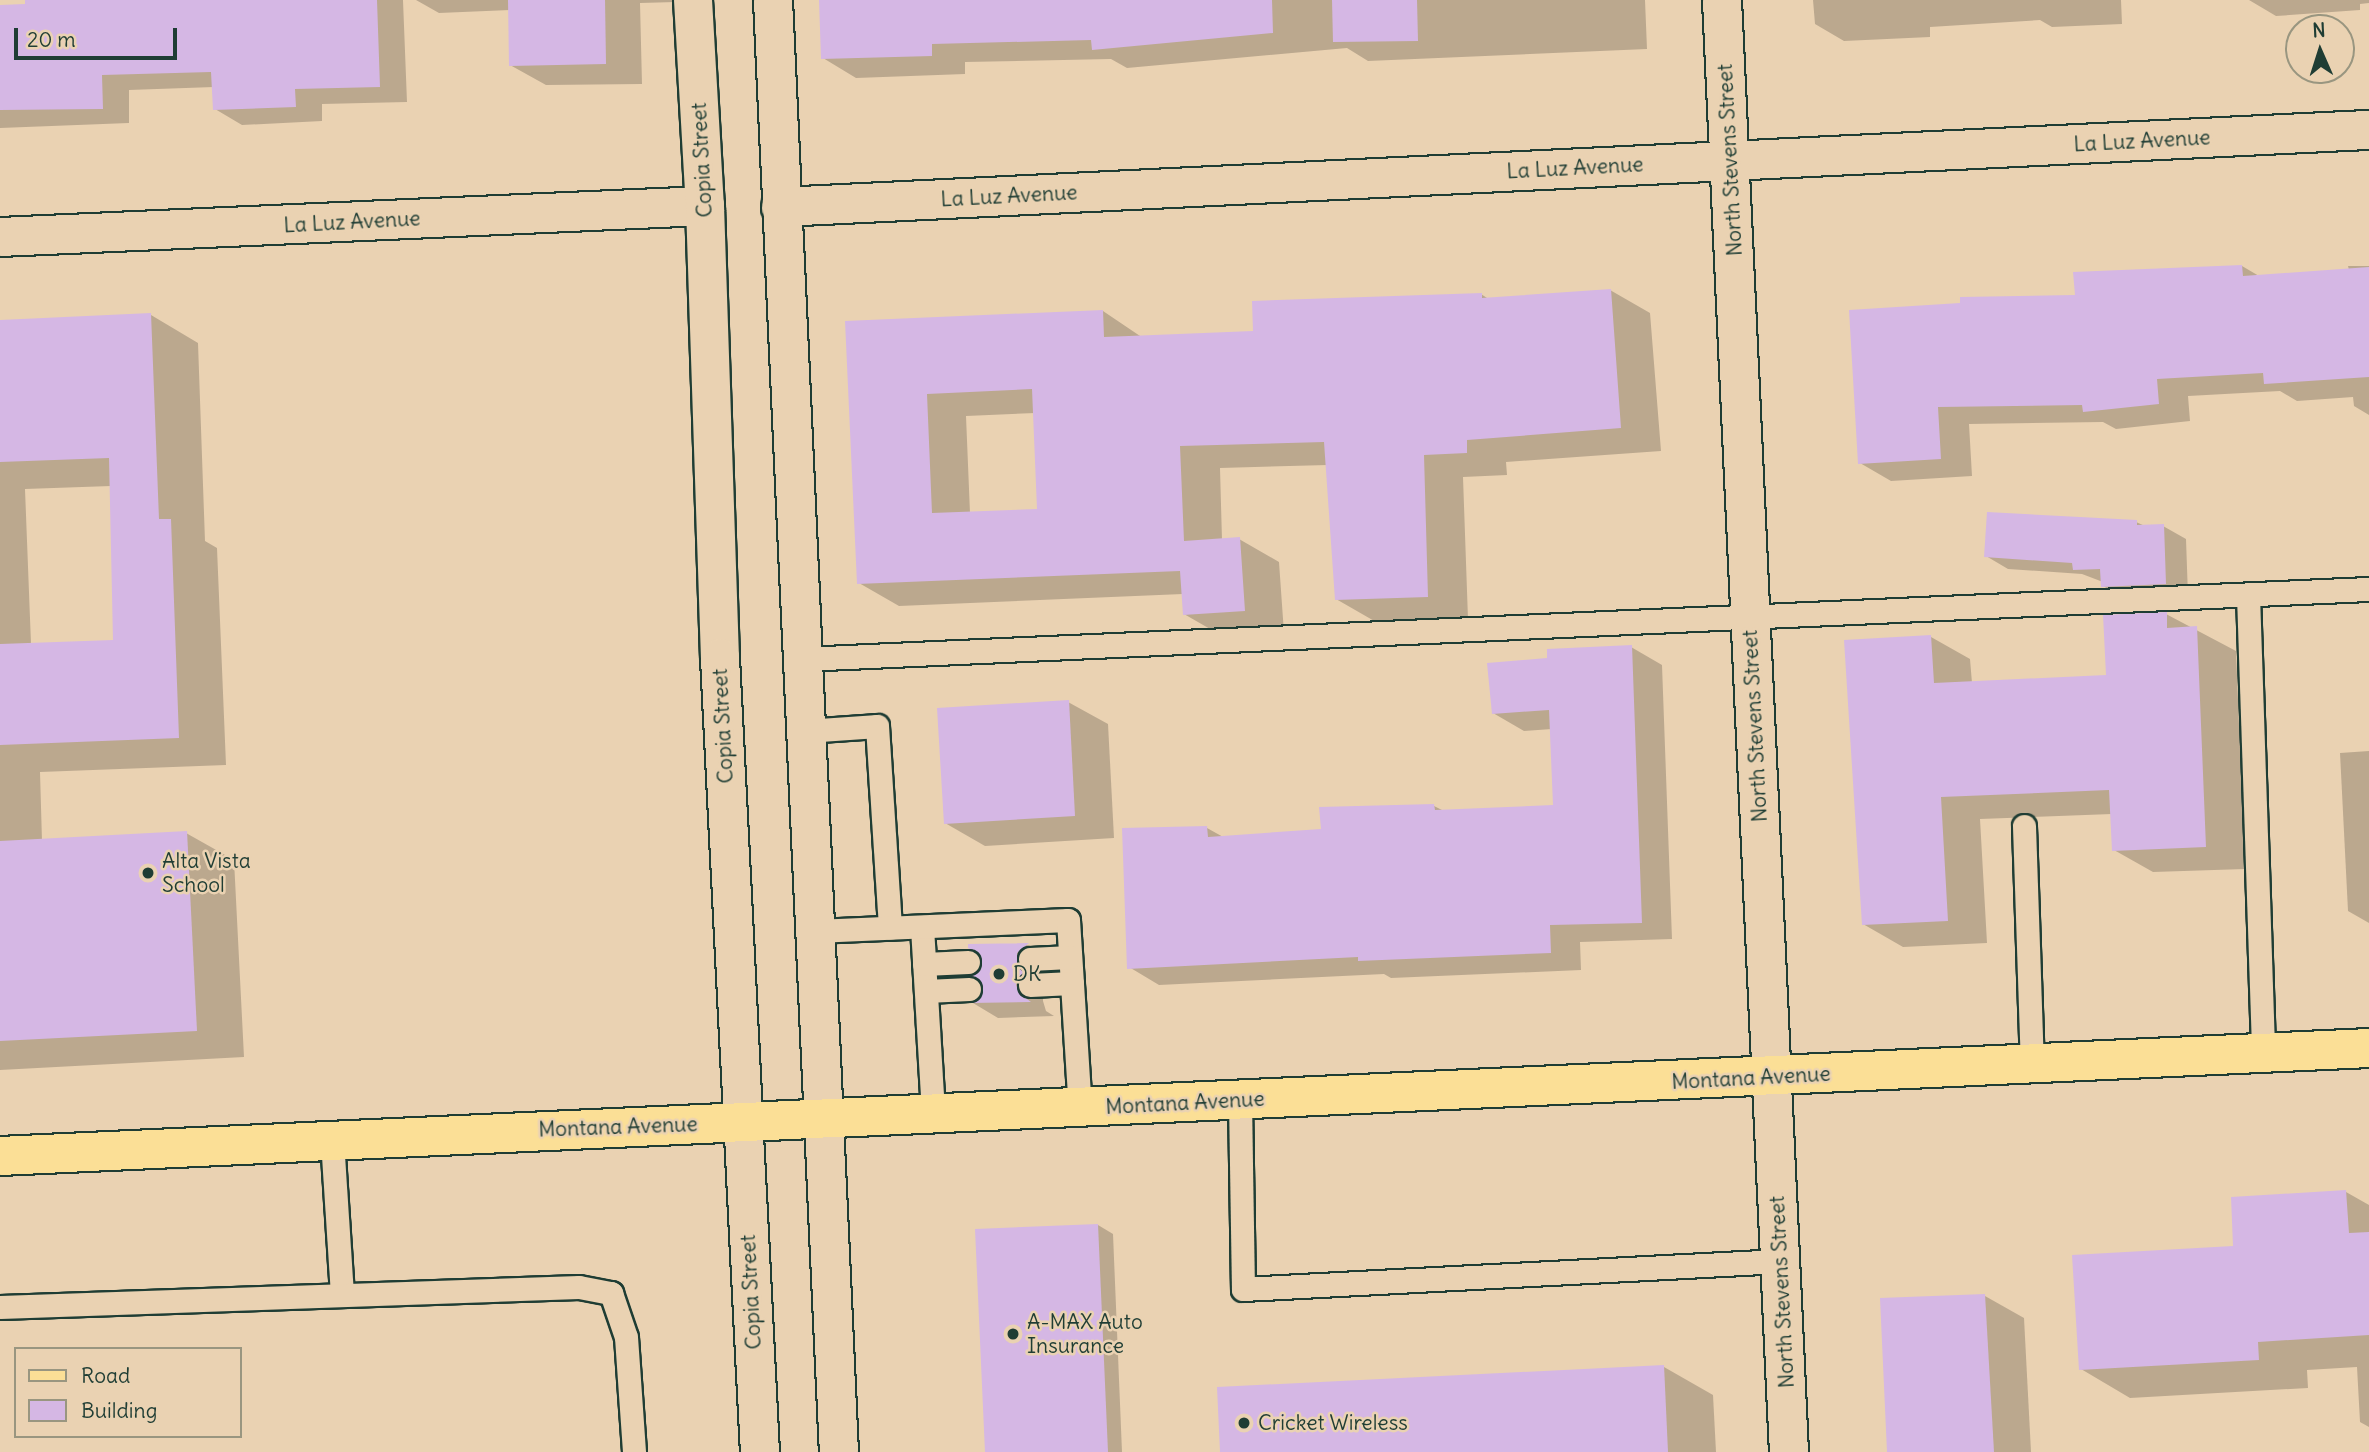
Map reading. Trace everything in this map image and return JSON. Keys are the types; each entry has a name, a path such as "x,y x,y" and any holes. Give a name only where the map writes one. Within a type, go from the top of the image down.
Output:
{"main road":[{"name":"Montana Avenue","path":"0,1156 1771,1078 2369,1048"}],"street":[{"name":"Copia Street","path":"693,0 705,206 720,659 760,1452"},
{"path":"773,0 839,1452"},
{"name":"North Stevens Street","path":"1722,0 1789,1452"},
{"name":"La Luz Avenue","path":"781,207 2369,130"},
{"name":"La Luz Avenue","path":"0,237 705,206"}],"lane":[{"path":"802,659 2369,589"},
{"path":"2248,595 2263,1053"},
{"path":"806,731 877,726 890,928"},
{"path":"2024,826 2032,1065"},
{"path":"815,932 1068,920 1080,1109"},
{"path":"922,927 933,1114"},
{"path":"1030,959 1070,957"},
{"path":"924,964 968,962"},
{"path":"1030,985 1072,983"},
{"path":"926,991 968,989"},
{"path":"1240,1100 1242,1289 1780,1261"},
{"path":"332,1140 342,1295"},
{"path":"0,1307 579,1287 611,1293 626,1337 634,1452"}],"building":[{"path":"25,0 377,0 380,87 295,89 296,107 213,110 211,72 102,75 103,109 0,110 0,5 25,4"},
{"path":"508,0 605,0 606,64 509,66"},
{"path":"819,0 1272,0 1273,33 1092,50 1091,40 932,44 932,56 821,59"},
{"path":"1332,0 1417,0 1418,41 1333,42"},
{"path":"2242,265 2243,276 2369,267 2369,377 2264,384 2263,373 2157,379 2159,404 2083,412 2082,405 1938,407 1941,459 1858,464 1849,310 1960,303 1960,297 2075,295 2073,272"},
{"path":"1611,289 1621,428 1467,440 1467,453 1424,455 1428,597 1335,600 1324,442 1180,446 1184,541 1240,537 1245,611 1183,615 1180,571 857,584 845,321 1103,310 1104,337 1253,331 1252,301 1482,293 1482,298","holes":["1032,389 1037,509 932,513 927,394"]},
{"path":"151,313 159,519 171,519 179,738 0,745 0,644 113,640 109,458 0,462 0,320"},
{"path":"1987,512 2137,520 2137,525 2164,524 2166,584 2101,587 2100,569 2073,570 2072,563 1984,557"},
{"path":"2167,612 2167,628 2197,626 2206,847 2112,851 2109,790 1941,797 1948,921 1862,925 1844,640 1931,635 1934,683 2106,675 2103,615"},
{"path":"1632,645 1642,923 1550,925 1551,953 1358,961 1358,957 1127,969 1122,828 1207,826 1208,837 1321,829 1319,807 1434,804 1435,810 1553,805 1549,710 1492,714 1487,663 1547,658 1547,649"},
{"path":"1069,700 1075,816 944,824 937,708"},
{"path":"187,831 197,1031 0,1041 0,841"},
{"name":"DK","path":"1029,943 1017,953 1018,966 1026,972 1018,978 1016,985 1019,993 1031,1002 969,1003 977,1000 983,989 980,981 971,975 981,968 980,955 968,948 968,944"},
{"path":"2346,1190 2349,1233 2369,1232 2369,1335 2258,1342 2259,1360 2079,1370 2072,1255 2233,1246 2231,1197"},
{"path":"1098,1224 1108,1452 985,1452 975,1229"},
{"path":"1985,1294 1994,1452 1887,1452 1880,1298"},
{"path":"1664,1365 1668,1452 1220,1452 1217,1387"}],"place":[{"name":"Alta Vista School","path":"148,873"},
{"name":"DK","path":"999,974"},
{"name":"A-MAX Auto Insurance","path":"1013,1334"},
{"name":"Cricket Wireless","path":"1244,1423"}]}
